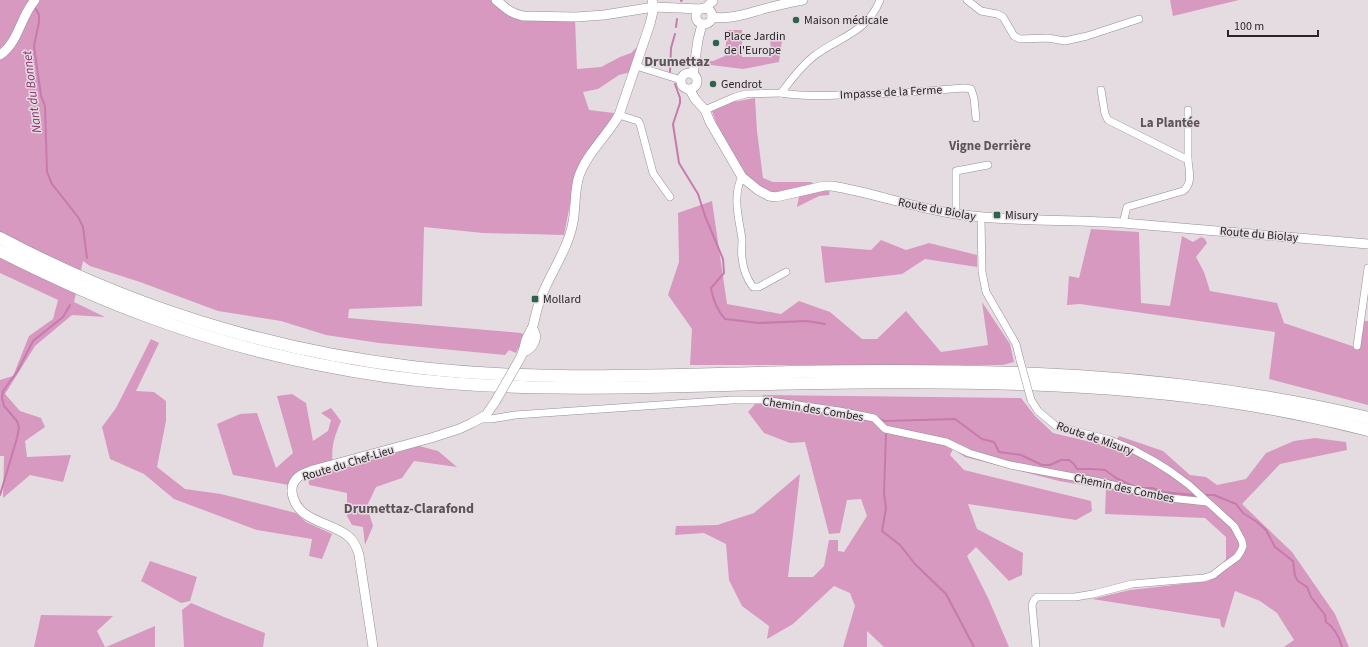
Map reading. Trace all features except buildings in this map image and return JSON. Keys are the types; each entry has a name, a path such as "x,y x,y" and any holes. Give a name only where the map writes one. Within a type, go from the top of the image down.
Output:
{"highway":[{"path":"0,233 31,254"},
{"path":"0,238 31,254 121,294 171,312 218,327 304,350 401,366 479,373 570,376 881,371 1042,373 1141,380 1235,391 1310,404 1368,418"},
{"path":"0,251 94,295 148,317 193,332 299,360 386,376 474,385 549,388 873,382 1072,386 1148,392 1234,403 1296,413 1368,430"}],"street":[{"path":"0,55 14,40 25,14 35,0"},
{"path":"496,0 505,9 523,16 604,15 653,4 685,9 706,16 731,18 803,0"},
{"path":"692,73 698,40 706,16 714,0"},
{"path":"703,107 746,94 781,93 799,70 814,56 848,36 865,23 873,13 880,0"},
{"path":"967,0 981,11 997,14 1003,17 1014,36 1020,39 1048,38 1065,41 1087,36 1139,19"},
{"name":"Route du Chef-Lieu","path":"374,647 359,555 356,545 345,534 311,518 301,510 295,502 293,482 299,476 313,470 431,438 465,427 486,415 524,352 530,350 534,344 536,335 532,328 542,295 560,261 574,221 578,178 583,167 612,128 619,115 650,24 653,4"},
{"path":"636,66 681,80"},
{"path":"692,73 696,76 698,81 696,86 692,89 683,87 681,80 685,74 692,73"},
{"name":"Impasse de la Ferme","path":"781,93 806,96 859,95 965,88 971,89 974,98 976,118"},
{"name":"Route du Biolay","path":"692,89 742,177 758,190 769,196 784,196 824,186 832,186 939,212 981,218 1123,223 1368,244"},
{"path":"1101,90 1105,114 1108,120 1188,160"},
{"path":"1123,223 1127,207 1183,191 1189,185 1188,110"},
{"path":"619,115 638,121 640,124 653,173 670,196"},
{"path":"956,214 956,171 988,165"},
{"path":"742,177 739,182 737,208 742,241 742,257 744,267 751,284 753,287 759,287 786,272"},
{"name":"Route de Misury","path":"981,218 982,272 986,292 1016,344 1031,400 1038,411 1056,426 1110,440 1134,450 1170,471 1234,526 1243,546 1237,557 1213,575 1204,578 1132,584 1094,594 1037,597 1032,605 1036,647"},
{"path":"1357,346 1368,268"},
{"name":"Chemin des Combes","path":"479,418 491,419 515,415 732,400 763,400 839,411 874,418 885,429 946,442 969,453 1010,465 1095,481 1170,498 1207,502"}],"shaded area":[{"path":"0,0 493,0 512,17 575,19 577,69 601,67 631,53 638,46 631,72 619,75 598,89 583,92 589,110 614,113 612,120 576,173 564,235 483,233 424,227 422,306 349,309 348,318 521,333 524,335 516,353 509,350 505,355 379,343 326,335 281,321 218,311 140,282 90,266 83,261 74,302 105,317 72,315 35,346 5,394 20,411 41,418 45,427 25,441 27,457 71,455 63,482 30,475 3,498 4,456 0,456 0,380 13,376 29,336 53,319 58,300 0,273"},
{"path":"1170,0 1239,0 1173,16"},
{"path":"727,30 742,30 742,57 771,57 770,33 776,37 783,33 779,62 743,69 703,64 704,61 713,61 725,56"},
{"path":"755,98 757,131 763,178 773,182 812,182 813,186 780,194 770,193 758,186 743,173 717,125 712,111 733,102"},
{"path":"830,189 829,195 819,196 797,207 799,196"},
{"path":"712,201 727,304 781,314 799,301 830,312 862,339 877,339 906,311 941,352 988,345 982,302 1010,344 1014,362 1003,365 690,365 692,329 668,295 679,262 678,213"},
{"path":"1091,229 1139,232 1141,303 1170,306 1182,236 1193,242 1201,237 1205,239 1207,243 1196,257 1204,272 1210,291 1277,303 1284,323 1358,348 1363,321 1368,321 1368,405 1269,379 1275,332 1080,304 1067,305 1069,276 1079,278"},
{"path":"881,240 906,250 929,243 977,255 977,267 925,259 902,274 825,283 821,246 871,250"},
{"path":"151,339 159,343 136,391 154,392 166,401 166,421 157,467 185,489 221,494 296,513 306,522 332,534 322,559 309,556 312,539 257,530 174,499 144,474 110,459 102,427 116,408"},
{"path":"292,394 306,403 313,441 328,431 331,420 321,413 331,408 341,421 332,451 334,471 419,446 438,451 457,467 414,461 402,478 376,487 367,506 373,526 365,545 363,527 352,525 347,516 347,493 309,485 308,476 289,485 233,475 217,424 240,414 257,413 276,468 293,453 277,396"},
{"path":"763,395 1021,398 1035,416 1053,433 1112,447 1119,436 1163,451 1190,475 1206,477 1217,485 1246,479 1266,453 1294,441 1315,438 1346,442 1347,450 1280,464 1242,504 1292,552 1335,614 1349,647 1284,647 1294,640 1277,613 1260,601 1235,591 1224,628 1221,626 1220,619 1092,599 1130,590 1209,581 1226,559 1226,537 1205,518 1105,514 1106,489 1059,481 965,457 953,449 950,455 964,470 1091,501 1092,511 1076,520 968,504 977,529 1023,553 1022,575 1009,581 976,547 967,556 989,600 1009,647 884,647 867,631 867,647 843,647 855,606 850,593 834,586 793,624 767,639 769,626 742,606 729,580 726,544 704,533 675,535 676,526 717,525 754,513 800,474 788,577 813,577 824,566 829,540 838,540 838,551 844,552 867,516 861,499 847,500 840,533 829,534 805,442 790,443 764,433 748,412"},
{"path":"150,561 197,577 190,601 181,603 141,581"},
{"path":"191,603 265,633 263,647 184,647 182,610"},
{"path":"41,615 113,616 97,631 105,647 34,647"},
{"path":"155,626 155,647 106,647"}],"waterway":[{"name":"Nant du Bonnet","path":"36,9 39,15 39,22 34,46 41,96 45,106 47,172 52,184 78,217 83,227 87,258"},
{"path":"676,27 677,19"},
{"path":"670,72 671,48 675,34"},
{"path":"675,84 680,98 680,103 673,124 679,163 698,194 705,216 723,259 724,273 711,288 714,301 720,312 725,319 759,323 807,321 825,324"},
{"name":"Nant du Bonnet","path":"0,495 19,427 17,421 4,406 2,398 3,391 17,372 33,341 63,317 70,305"},
{"path":"879,419 885,421 955,419 982,439 994,442 999,452 1021,455 1042,465 1050,465 1061,460 1069,460 1077,469 1105,470 1116,478 1133,486"},
{"path":"886,434 884,493 886,508 882,531 900,545 915,564 946,594 974,647"},
{"path":"1141,488 1152,488 1163,492 1193,495"},
{"path":"1206,495 1214,495 1236,504 1243,513 1266,530 1275,547 1293,561 1295,576 1298,581 1307,587 1311,597 1325,615 1326,622 1332,627 1340,639 1342,647"}],"place":[{"name":"Maison médicale","path":"796,20"},
{"name":"Place Jardin de l'Europe","path":"716,43"},
{"name":"Gendrot","path":"713,84"},
{"name":"Misury","path":"997,215"},
{"name":"Mollard","path":"535,299"}],"district":[{"name":"Drumettaz","path":"677,61"},
{"name":"La Plantée","path":"1170,122"},
{"name":"Vigne Derrière","path":"990,145"},
{"name":"Drumettaz-Clarafond","path":"409,508"}]}
